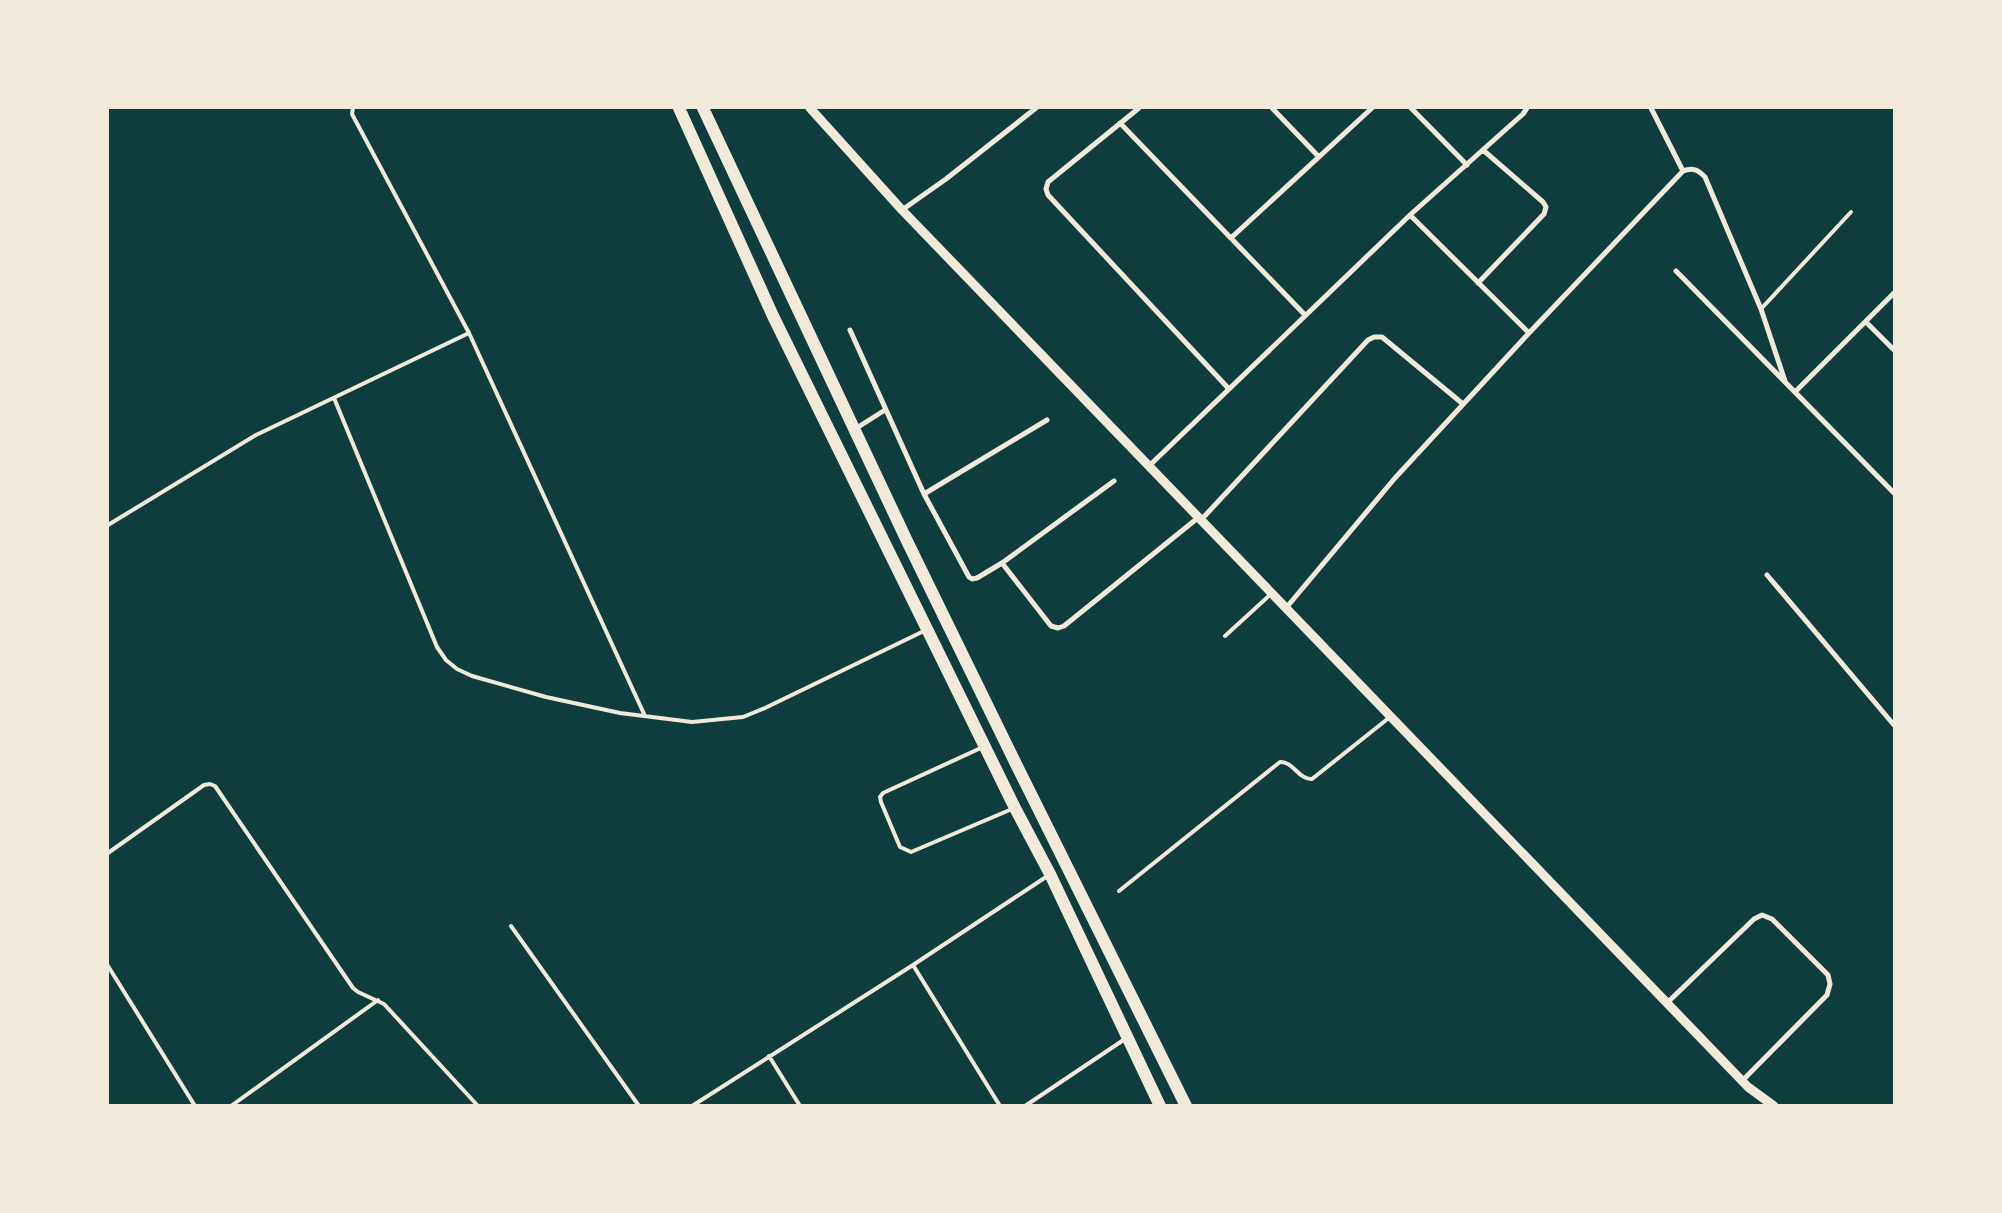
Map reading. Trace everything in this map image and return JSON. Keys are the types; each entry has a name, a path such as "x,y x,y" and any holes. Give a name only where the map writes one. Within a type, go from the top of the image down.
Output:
{"main road":[{"path":"679,108 773,316 1015,808 1050,874 1160,1106"},
{"path":"702,108 1010,753 1186,1106"}],"street":[{"path":"810,108 902,210 1742,1081 1774,1106"},
{"path":"902,210 946,179 1036,108"},
{"path":"1139,108 1048,182 1046,189 1048,195 1229,389"},
{"path":"1272,108 1319,157"},
{"path":"1232,237 1372,108"},
{"path":"1410,108 1467,165"},
{"path":"1149,466 1410,215 1467,165 1527,108"},
{"path":"1652,108 1683,172"},
{"path":"1120,123 1232,237 1305,315"},
{"path":"1478,283 1544,214 1546,208 1543,202 1483,150"},
{"path":"1286,608 1394,478 1528,333 1683,172 1694,169 1705,178 1761,309 1784,381"},
{"path":"1410,215 1528,333"},
{"path":"1676,271 1894,493"},
{"path":"1795,392 1894,293"},
{"path":"1866,322 1894,350"},
{"path":"850,330 884,410 924,494 969,577 972,579 1002,563 1114,481"},
{"path":"1002,563 1052,626 1058,628 1064,626 1200,518 1368,340 1374,337 1382,337 1463,404"},
{"path":"854,429 884,410"},
{"path":"924,494 1047,420"},
{"path":"1767,575 1894,725"},
{"path":"1668,1004 1754,919 1762,915 1772,919 1828,975 1830,984 1827,995 1742,1081"}],"lane":[{"path":"353,108 352,114 469,334 645,716"},
{"path":"1761,309 1851,212"},
{"path":"108,525 256,436 469,334"},
{"path":"334,398 437,647 446,660 472,676 546,697 620,713 692,722 742,717 765,708 928,629"},
{"path":"1225,636 1272,593"},
{"path":"1119,891 1280,762 1287,763 1306,779 1312,780 1391,717"},
{"path":"985,746 883,793 880,797 881,802 900,847 911,852 1015,808"},
{"path":"108,853 204,785 210,784 215,786 353,988 384,1004 478,1106"},
{"path":"692,1106 913,965 1050,874"},
{"path":"511,926 639,1106"},
{"path":"913,965 1000,1106"},
{"path":"108,966 194,1106"},
{"path":"231,1106 378,1000"},
{"path":"1025,1106 1128,1037"},
{"path":"769,1056 800,1106"}]}
